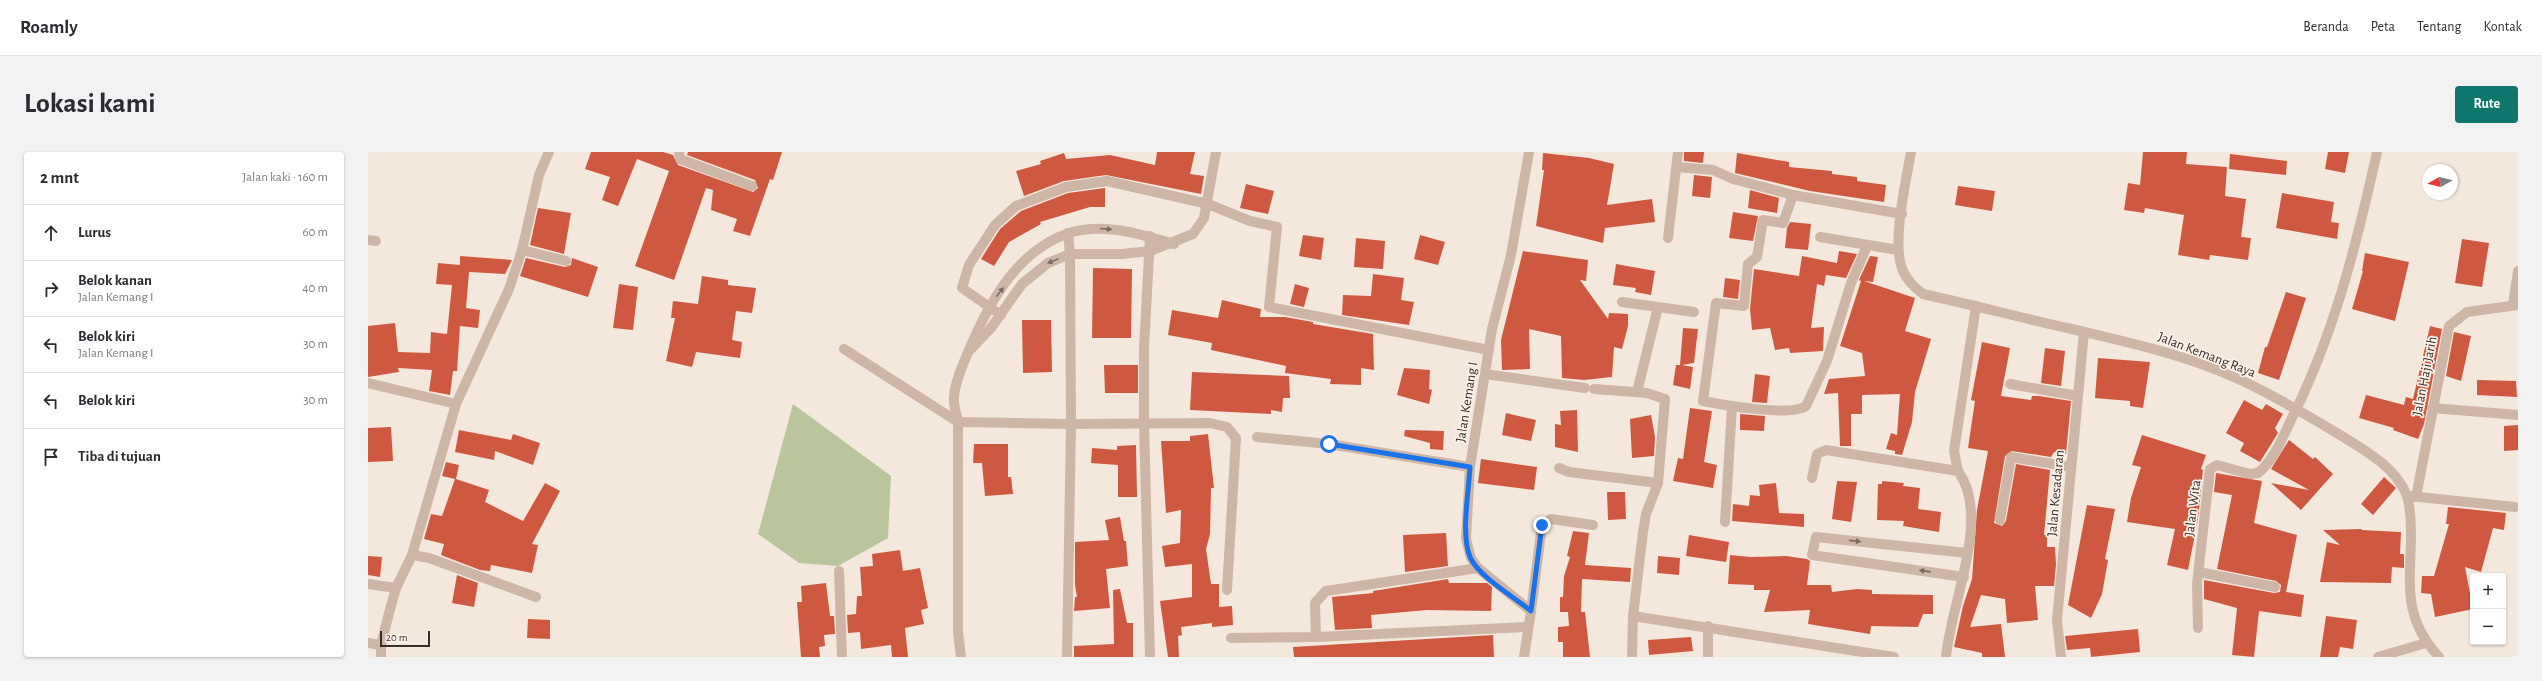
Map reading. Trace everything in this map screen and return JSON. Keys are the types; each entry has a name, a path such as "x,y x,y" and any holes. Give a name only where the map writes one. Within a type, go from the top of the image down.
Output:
{"street":[{"path":"381,657 381,645 396,588 412,555 456,404 480,349 495,324 522,250 539,176 549,152"},
{"path":"679,152 680,159 752,186"},
{"path":"969,351 991,328 1022,284 1039,268 1070,254 1122,254 1150,251 1174,244 1194,234 1204,218 1208,204 1216,152"},
{"name":"Jalan Kemang I","path":"1529,152 1511,255 1496,307 1485,374 1470,467 1466,539 1471,558 1478,568 1531,611"},
{"path":"1668,238 1678,152"},
{"name":"Jalan Kemang Raya","path":"1911,152 1898,250 1903,271 1912,285 1923,294 2146,346 2234,376 2297,409 2358,446 2391,470 2411,496 2409,593 2413,618 2426,643 2438,657"},
{"path":"2297,409 2319,359 2353,257 2377,152"},
{"path":"1677,167 1713,170 1733,179 1793,195 1902,214"},
{"path":"1001,315 962,288 969,265 995,225 1016,206 1066,187 1107,181 1208,204 1250,221 1278,227 1269,307 1489,350"},
{"path":"1793,195 1783,223 1763,220 1757,257 1748,264 1744,306 1716,303 1703,402 1732,407 1794,410 1806,406 1827,361 1851,283 1867,246"},
{"path":"961,657 958,632 958,422 953,400 969,351 989,306 1021,264 1034,251 1068,233 1098,229 1150,236 1174,244"},
{"path":"1067,657 1071,424 1070,254 1068,233"},
{"path":"1150,236 1144,349 1144,423 1150,657"},
{"path":"1820,237 1898,250"},
{"path":"522,250 566,261"},
{"path":"2515,305 2518,271"},
{"path":"1622,302 1694,312"},
{"name":"Jalan Haji Jarih","path":"2411,496 2432,408 2449,326 2467,312 2515,305"},
{"path":"1946,657 1948,640 1964,577 1967,553 1969,494 1966,482 1958,471 1954,451 1976,306"},
{"path":"1637,392 1658,307"},
{"name":"Jalan Kesadaran","path":"2061,657 2057,620 2084,332"},
{"path":"844,349 958,422 1071,424 1210,423 1227,427 1236,438 1227,590"},
{"path":"1485,374 1589,388 1637,392 1665,399 1658,483 1644,526 1633,616 1632,657"},
{"path":"368,383 456,404"},
{"path":"2010,384 2078,396"},
{"path":"1725,522 1732,407"},
{"path":"2432,408 2518,415"},
{"name":"Jalan Wita","path":"2198,628 2199,572 2210,470 2216,466 2250,474 2258,473 2277,448 2297,409"},
{"path":"1257,437 1329,444 1470,467"},
{"path":"1812,478 1817,454 1826,450 1958,471"},
{"path":"2000,520 2011,457 2071,467"},
{"path":"1559,468 1569,472 1658,483"},
{"path":"2411,496 2515,507"},
{"path":"1524,657 1542,525 1551,519 1592,525"},
{"path":"1964,577 1812,555 1816,537 1967,553"},
{"path":"412,555 429,558 536,597"},
{"path":"1316,636 1315,603 1326,591 1478,568"},
{"path":"839,571 842,657"},
{"path":"2199,572 2275,587"},
{"path":"368,584 396,588"},
{"path":"1633,616 1708,626 1894,657"},
{"path":"1708,626 1708,657"},
{"path":"1231,638 1528,627"},
{"path":"368,643 381,645"},
{"path":"2378,657 2426,643"}],"green space":[{"path":"793,404 891,476 888,538 838,566 799,563 758,534"}],"building":[{"path":"591,152 663,152 673,155 678,165 753,192 758,188 755,180 687,155 688,152 782,152 773,180 770,179 750,236 733,231 737,219 711,210 713,190 706,188 674,280 635,266 669,171 637,159 618,206 602,200 610,177 585,169"},
{"path":"1157,152 1195,152 1190,174 1204,176 1201,194 1106,175 1064,181 1024,196 1016,171 1041,164 1040,161 1064,153 1066,159 1110,155 1155,165"},
{"path":"1684,152 1704,152 1703,163 1684,161"},
{"path":"2143,152 2187,152 2186,164 2227,167 2225,196 2246,199 2241,237 2251,238 2248,260 2210,255 2209,260 2178,255 2184,215 2145,208 2144,213 2124,210 2128,183 2140,185"},
{"path":"2328,152 2349,152 2345,173 2325,169"},
{"path":"1543,153 1589,158 1614,164 1607,205 1652,199 1655,222 1605,228 1603,243 1536,226 1544,170 1542,170"},
{"path":"1737,153 1789,162 1789,167 1832,171 1832,174 1857,177 1857,181 1886,185 1884,202 1810,191 1735,173"},
{"path":"2230,154 2287,161 2286,175 2229,169"},
{"path":"1694,175 1712,177 1710,198 1692,196"},
{"path":"1246,184 1274,191 1268,214 1240,208"},
{"path":"1958,186 1995,191 1992,211 1955,205"},
{"path":"1105,188 1105,207 1090,207 1040,222 1041,224 1009,242 994,266 981,259 1000,229 1021,211 1068,193"},
{"path":"1750,190 1779,198 1777,213 1748,208"},
{"path":"2282,193 2334,202 2331,222 2339,223 2337,239 2276,228"},
{"path":"538,208 571,213 564,254 530,245"},
{"path":"1733,212 1758,216 1753,241 1729,238"},
{"path":"1790,222 1811,224 1808,250 1785,248 1787,228"},
{"path":"1303,235 1324,238 1321,260 1299,256"},
{"path":"1420,235 1445,242 1438,265 1414,259"},
{"path":"1356,238 1385,241 1383,269 1354,267"},
{"path":"2462,239 2489,243 2482,287 2455,283"},
{"path":"1523,251 1588,260 1586,281 1580,280 1608,319 1609,313 1628,314 1628,326 1622,349 1614,347 1612,377 1584,380 1562,378 1561,336 1529,329 1530,369 1502,370 1501,340"},
{"path":"1839,251 1857,254 1846,278 1826,275 1824,286 1817,284 1811,328 1824,327 1823,351 1790,353 1789,348 1775,350 1770,328 1752,330 1750,309 1754,269 1799,276 1802,256 1837,263"},
{"path":"2365,253 2409,262 2395,321 2352,309 2363,271"},
{"path":"460,256 512,260 505,274 469,272 466,308 480,310 478,328 460,326 457,371 453,371 450,395 429,391 432,370 398,368 399,372 368,377 368,326 395,323 398,352 430,353 431,332 447,334 452,285 436,284 438,263 460,265"},
{"path":"1870,256 1878,257 1873,282 1864,281 1915,298 1905,331 1931,339 1915,392 1912,422 1902,455 1895,454 1895,451 1886,449 1891,433 1897,435 1900,394 1862,395 1862,414 1851,414 1851,446 1840,446 1838,393 1824,394 1829,379 1865,376 1862,353 1840,346 1861,281 1859,280"},
{"path":"526,258 565,267 571,265 572,258 598,267 588,297 520,276"},
{"path":"1616,264 1655,271 1651,295 1635,292 1636,288 1613,285"},
{"path":"1093,268 1132,269 1131,338 1092,338"},
{"path":"1373,274 1404,278 1401,300 1414,302 1409,325 1342,315 1343,295 1371,296"},
{"path":"702,276 728,280 728,285 756,288 752,313 736,311 732,340 742,342 740,358 696,352 692,367 666,361 675,318 671,318 673,301 698,304"},
{"path":"1725,278 1740,280 1738,299 1723,297"},
{"path":"619,284 638,287 633,330 613,328"},
{"path":"1295,284 1309,288 1304,307 1290,304"},
{"path":"2286,292 2306,298 2279,380 2258,373 2265,347 2267,347"},
{"path":"1222,300 1261,309 1260,317 1285,317 1313,322 1313,324 1373,334 1374,370 1361,368 1361,385 1330,384 1331,379 1285,373 1286,366 1211,350 1212,343 1168,335 1172,310 1218,318"},
{"path":"1022,320 1051,320 1052,372 1023,373"},
{"path":"2430,326 2442,329 2424,424 2418,439 2393,430 2394,428 2359,418 2366,395 2404,405 2406,397 2413,399"},
{"path":"1683,328 1698,329 1694,363 1682,365 1693,367 1690,389 1673,385 1676,365 1680,365"},
{"path":"2454,332 2471,336 2461,381 2446,376"},
{"path":"1982,342 2010,348 2001,396 2031,400 2032,396 2039,396 2071,401 2066,454 2054,452 2051,457 2012,451 2005,456 1994,523 2002,526 2006,521 2016,464 2050,470 2044,535 2047,535 2047,547 2055,547 2056,564 2054,586 2035,586 2038,620 2007,623 2005,599 1981,595 1970,627 2001,624 2005,657 1982,657 1982,653 1954,647 1963,606 1972,579 1977,510 1988,451 1968,448 1975,401 1971,400"},
{"path":"2045,348 2065,351 2061,386 2041,383"},
{"path":"2098,358 2150,362 2143,408 2130,406 2130,401 2095,398"},
{"path":"1104,365 1138,365 1138,393 1105,393"},
{"path":"1404,368 1430,370 1429,389 1432,390 1429,404 1397,395"},
{"path":"1192,372 1289,376 1290,398 1283,398 1282,412 1271,410 1271,414 1190,410"},
{"path":"1755,374 1770,376 1767,403 1752,402"},
{"path":"2477,380 2516,381 2517,397 2477,395"},
{"path":"2244,400 2262,410 2266,404 2283,414 2275,428 2278,433 2260,462 2240,451 2244,443 2226,433"},
{"path":"1690,408 1712,411 1704,462 1717,465 1713,488 1673,481 1678,458 1683,459"},
{"path":"1577,410 1578,452 1555,447 1555,424 1561,425 1560,411"},
{"path":"1506,413 1536,420 1531,441 1502,435"},
{"path":"1740,414 1765,416 1764,431 1740,430"},
{"path":"1651,415 1655,437 1654,456 1632,458 1630,419"},
{"path":"2518,425 2518,450 2504,451 2504,426"},
{"path":"391,427 393,461 368,462 368,428"},
{"path":"459,430 511,440 513,434 540,443 533,465 495,451 494,460 455,452"},
{"path":"1405,430 1444,431 1443,450 1430,449 1430,443 1404,436"},
{"path":"1208,434 1214,488 1211,488 1210,534 1206,549 1211,584 1219,584 1219,607 1232,606 1233,625 1212,627 1212,623 1181,627 1182,635 1178,636 1179,657 1168,657 1160,601 1192,597 1192,564 1165,567 1162,546 1180,543 1181,510 1166,513 1161,441 1190,441 1190,436"},
{"path":"2142,435 2206,455 2201,469 2203,470 2198,519 2188,570 2167,565 2175,529 2127,522 2131,498 2141,467 2132,465"},
{"path":"2289,440 2313,459 2315,457 2333,474 2301,510 2271,483 2309,490 2271,469"},
{"path":"974,444 1008,444 1008,477 1011,477 1013,494 985,496 982,463 973,463"},
{"path":"1136,445 1137,497 1118,497 1118,465 1091,463 1092,448 1117,450 1117,446"},
{"path":"1481,459 1537,467 1534,490 1478,483"},
{"path":"446,462 459,465 456,479 489,490 485,502 523,521 545,483 560,491 532,544 538,545 532,573 491,565 490,571 480,570 441,555 444,544 424,539 431,514 442,516 455,479 442,476"},
{"path":"2216,473 2262,481 2254,523 2297,535 2286,592 2304,595 2301,617 2259,611 2254,657 2232,655 2237,608 2204,599 2204,580 2274,593 2280,592 2281,585 2276,581 2217,569 2232,495 2214,492"},
{"path":"2384,477 2396,488 2373,515 2361,504"},
{"path":"1837,481 1857,482 1851,522 1832,519"},
{"path":"1882,481 1904,483 1903,486 1920,488 1918,509 1941,512 1939,532 1903,526 1904,521 1877,520 1878,484 1882,484"},
{"path":"1776,483 1779,513 1804,514 1804,527 1732,521 1733,504 1749,506 1750,495 1760,496 1759,485"},
{"path":"1607,492 1625,492 1626,519 1608,520"},
{"path":"2087,505 2115,509 2105,559 2108,560 2102,594 2091,618 2068,605"},
{"path":"2448,507 2506,513 2504,530 2493,528 2481,572 2465,567 2470,593 2470,610 2435,617 2431,594 2421,593 2422,576 2434,576 2449,524 2446,524"},
{"path":"1120,517 1124,541 1126,541 1128,566 1106,569 1110,608 1074,611 1075,597 1077,597 1075,585 1075,542 1109,540 1105,520"},
{"path":"2362,529 2361,530 2401,532 2400,554 2404,554 2404,568 2392,567 2391,583 2320,582 2327,542 2340,545 2323,530"},
{"path":"1573,531 1589,533 1585,565 1631,568 1630,582 1582,579 1581,612 1585,612 1590,657 1563,657 1563,642 1558,642 1558,627 1569,626 1568,612 1560,612 1560,597 1563,597 1564,576 1570,557 1567,556"},
{"path":"1446,533 1448,566 1405,572 1403,535"},
{"path":"1689,535 1729,542 1726,562 1686,556"},
{"path":"900,550 903,571 920,568 928,608 921,610 924,624 905,628 908,657 892,657 891,645 861,649 860,632 848,633 847,615 856,614 857,596 862,596 860,567 873,566 872,554"},
{"path":"1730,555 1751,557 1786,556 1807,559 1810,561 1807,585 1831,585 1832,592 1857,589 1872,590 1872,594 1933,595 1933,614 1923,614 1918,627 1871,626 1870,634 1808,624 1810,610 1764,612 1770,590 1754,590 1754,585 1728,584"},
{"path":"368,556 382,557 380,577 368,575"},
{"path":"1658,556 1680,558 1679,575 1657,573"},
{"path":"457,575 478,583 474,607 452,603"},
{"path":"1448,579 1449,583 1487,583 1492,587 1491,611 1427,610 1371,615 1372,628 1335,630 1332,597 1373,593 1373,591"},
{"path":"826,583 830,616 834,616 835,634 824,635 825,646 819,647 820,657 801,657 797,602 802,602 801,586"},
{"path":"1120,589 1127,623 1133,623 1133,657 1074,657 1074,646 1114,644 1113,590"},
{"path":"2326,616 2357,620 2353,649 2340,647 2338,657 2320,657"},
{"path":"528,619 550,620 550,639 527,638"},
{"path":"2138,629 2140,652 2091,657 2090,648 2067,650 2065,636"},
{"path":"1493,635 1494,657 1294,657 1293,647"},
{"path":"1691,637 1693,651 1649,655 1648,640"}],"route":[{"path":"1329,444 1470,467 1466,539 1471,558 1478,568 1490,579 1531,611 1542,525"}]}
